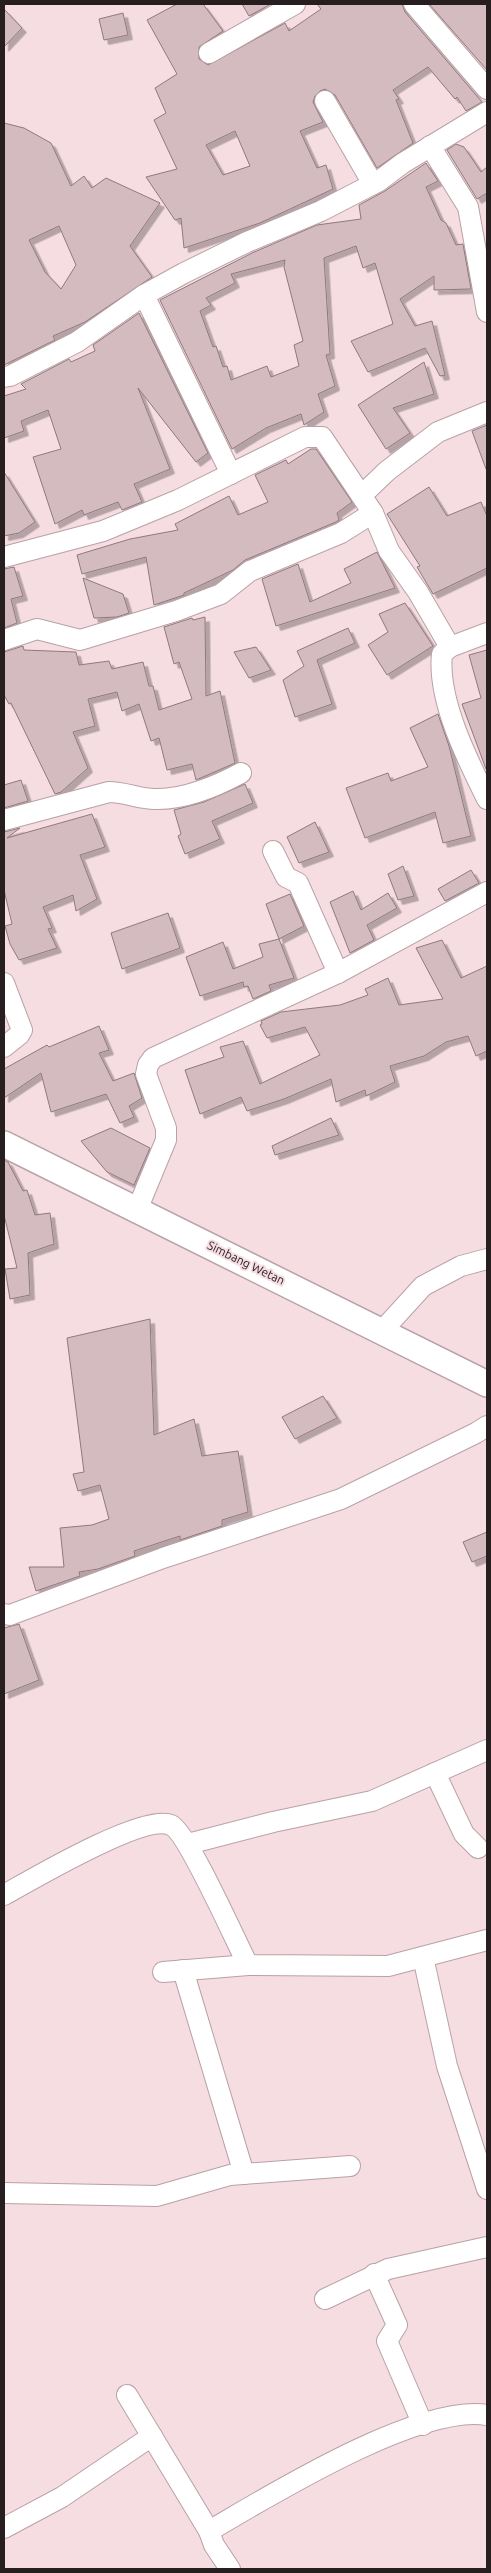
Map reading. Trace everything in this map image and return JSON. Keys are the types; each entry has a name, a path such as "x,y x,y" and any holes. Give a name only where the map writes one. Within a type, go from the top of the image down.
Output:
{"street":[{"path":"209,54 295,4"},
{"path":"414,4 487,89"},
{"path":"326,101 373,184"},
{"path":"4,377 10,376 77,342 144,295 184,273 247,242 321,211 373,184 430,146 487,112"},
{"path":"430,146 468,207 487,312"},
{"path":"144,295 231,474"},
{"path":"362,494 387,471 438,432 487,412"},
{"path":"4,557 103,531 178,500 305,437 314,435 322,437 328,444 362,494 390,551 450,647"},
{"path":"4,640 37,629 80,640 176,611 221,594 250,571 341,533 373,513"},
{"path":"487,632 450,647 442,654 441,680 460,739 487,800"},
{"path":"4,820 109,792 123,792 156,799 174,797 216,784 241,773"},
{"path":"273,851 286,877 298,883 338,973"},
{"path":"138,1210 166,1140 166,1128 146,1074 148,1065 153,1058 338,973 487,892"},
{"path":"4,983 22,1030 19,1035 4,1047"},
{"name":"Simbang Wetan","path":"4,1144 487,1384"},
{"path":"382,1331 423,1286 461,1266 487,1259"},
{"path":"4,1614 10,1615 163,1558 341,1499 476,1434 487,1426"},
{"path":"188,1844 273,1822 372,1801 487,1750"},
{"path":"435,1773 464,1834 478,1848"},
{"path":"4,1895 75,1855 150,1825 162,1823 172,1825 188,1844 248,1965"},
{"path":"163,1972 248,1965 388,1966 487,1940"},
{"path":"422,1957 447,2066 487,2189"},
{"path":"183,1970 244,2174"},
{"path":"4,2193 157,2196 221,2177 350,2166"},
{"path":"326,2299 374,2274 388,2269 487,2247"},
{"path":"374,2274 397,2325 387,2341 423,2425"},
{"path":"127,2395 209,2530 214,2545 230,2569"},
{"path":"209,2530 285,2486 377,2442 423,2425 468,2413 487,2415"},
{"path":"4,2528 62,2497 152,2436"}],"building":[{"path":"177,4 203,4 223,31 199,47 199,59 208,65 285,23 289,31 321,9 317,4 402,4 405,12 482,102 466,111 457,97 455,99 428,67 393,90 399,99 396,100 413,143 377,168 335,95 325,89 320,91 315,96 313,102 323,122 300,131 317,168 326,165 333,189 260,223 184,248 181,218 175,220 146,177 177,169 154,120 166,113 155,88 177,74 147,20","holes":["235,131 250,166 223,175 206,145"]},
{"path":"242,4 271,4 249,16"},
{"path":"429,4 487,4 487,70"},
{"path":"4,9 22,28 4,47"},
{"path":"123,13 128,35 104,40 99,19"},
{"path":"4,123 24,128 51,143 71,186 84,176 92,188 106,178 160,203 130,246 152,277 85,322 53,336 55,340 4,365","holes":["59,226 76,265 61,289 45,272 29,240"]},
{"path":"456,144 464,147 481,172 487,167 487,193 477,199 447,150"},
{"path":"426,163 438,181 426,187 441,220 446,223 456,245 463,244 471,289 434,290 434,276 400,299 415,326 432,321 445,375 440,376 425,348 368,372 351,341 393,324 375,263 363,268 356,246 324,258 330,354 326,355 335,386 318,394 324,412 304,425 301,414 266,428 232,449 160,300 252,253 317,225 361,219 359,205 385,191","holes":["285,260 284,267 303,341 294,345 299,366 271,377 267,366 231,380 227,366 223,367 216,346 213,347 200,311 211,305 206,298 235,283 231,274"]},
{"path":"139,313 208,453 196,462 138,388 170,469 134,484 142,502 122,510 118,502 84,515 82,510 55,524 33,457 61,449 48,410 21,421 24,431 4,438 4,396 26,389 21,384 69,359 71,362 95,351 93,345"},
{"path":"424,362 434,394 393,408 410,433 386,449 358,405"},
{"path":"487,425 487,469 486,469 472,431"},
{"path":"311,449 316,449 352,502 337,513 339,520 336,522 245,560 233,570 184,593 184,595 154,605 146,557 82,574 77,555 130,539 178,530 175,524 229,496 238,515 268,502 255,475 286,460 288,464"},
{"path":"4,472 35,522 19,533 4,536"},
{"path":"429,487 447,516 481,502 487,516 487,568 433,594 417,567 420,566 387,514"},
{"path":"377,552 395,588 276,626 262,579 298,564 310,602 351,583 344,569"},
{"path":"14,567 23,596 11,599 17,623 4,628 4,569"},
{"path":"83,578 123,594 129,613 117,617 94,618"},
{"path":"405,603 433,646 387,675 368,645 388,632 379,614"},
{"path":"205,617 206,696 220,691 235,763 196,780 192,764 167,770 159,738 151,741 139,704 122,711 117,692 88,699 95,726 73,732 88,768 61,792 55,794 11,703 9,704 4,695 4,652 23,646 24,650 76,652 79,665 109,661 112,669 143,662 149,686 153,686 159,710 192,699 179,662 174,664 164,627 192,618 193,620"},
{"path":"348,628 355,643 317,660 332,704 295,717 283,680 304,666 297,651"},
{"path":"256,647 271,670 249,678 234,652"},
{"path":"487,650 486,769 462,704 481,698 469,655"},
{"path":"438,714 449,746 471,836 443,843 435,812 365,838 346,788 388,773 391,781 428,767 410,728"},
{"path":"21,780 28,801 4,808 4,785"},
{"path":"245,784 253,803 212,821 220,839 185,854 178,836 181,834 174,810 204,802"},
{"path":"92,814 105,847 80,855 97,899 76,911 73,895 43,907 52,928 48,929 57,948 19,960 10,944 5,926 12,924 4,890 4,832 20,828 7,838"},
{"path":"315,822 329,852 299,863 287,837"},
{"path":"403,866 414,896 398,900 388,874"},
{"path":"471,870 479,883 445,901 438,889"},
{"path":"353,891 361,910 388,893 397,908 367,925 374,940 350,953 330,902"},
{"path":"290,894 304,926 279,939 266,904"},
{"path":"168,913 180,948 122,969 111,933"},
{"path":"279,939 294,978 269,985 271,991 253,999 248,986 244,987 243,982 200,996 186,957 223,942 233,969 263,957 259,944"},
{"path":"442,940 461,978 487,966 487,1051 476,1056 468,1036 446,1042 424,1056 390,1066 395,1082 366,1096 365,1090 336,1102 331,1079 284,1099 247,1111 241,1097 200,1114 185,1070 224,1057 220,1047 243,1041 260,1084 320,1055 305,1027 267,1038 260,1025 262,1024 261,1021 281,1012 340,1005 368,995 365,989 388,978 399,1005 443,999 416,948"},
{"path":"99,1026 109,1050 99,1053 113,1081 134,1073 142,1098 129,1106 134,1117 120,1123 106,1094 51,1112 41,1073 4,1098 4,1069 47,1045 49,1047"},
{"path":"331,1118 339,1135 275,1155 272,1146"},
{"path":"111,1128 150,1148 134,1185 107,1172 81,1141"},
{"path":"4,1160 8,1162 23,1191 27,1190 35,1215 50,1213 54,1244 28,1253 30,1295 10,1299 5,1269 17,1268 4,1215"},
{"path":"150,1319 154,1435 194,1419 202,1456 238,1451 248,1512 222,1520 222,1526 180,1540 180,1536 134,1551 135,1556 98,1569 79,1572 80,1576 36,1591 29,1567 64,1567 60,1528 92,1525 109,1519 100,1485 78,1491 73,1474 84,1472 67,1338"},
{"path":"323,1396 337,1418 295,1439 282,1417"},
{"path":"487,1532 487,1556 472,1562 463,1542"},
{"path":"19,1624 39,1680 4,1694 4,1628"}]}
